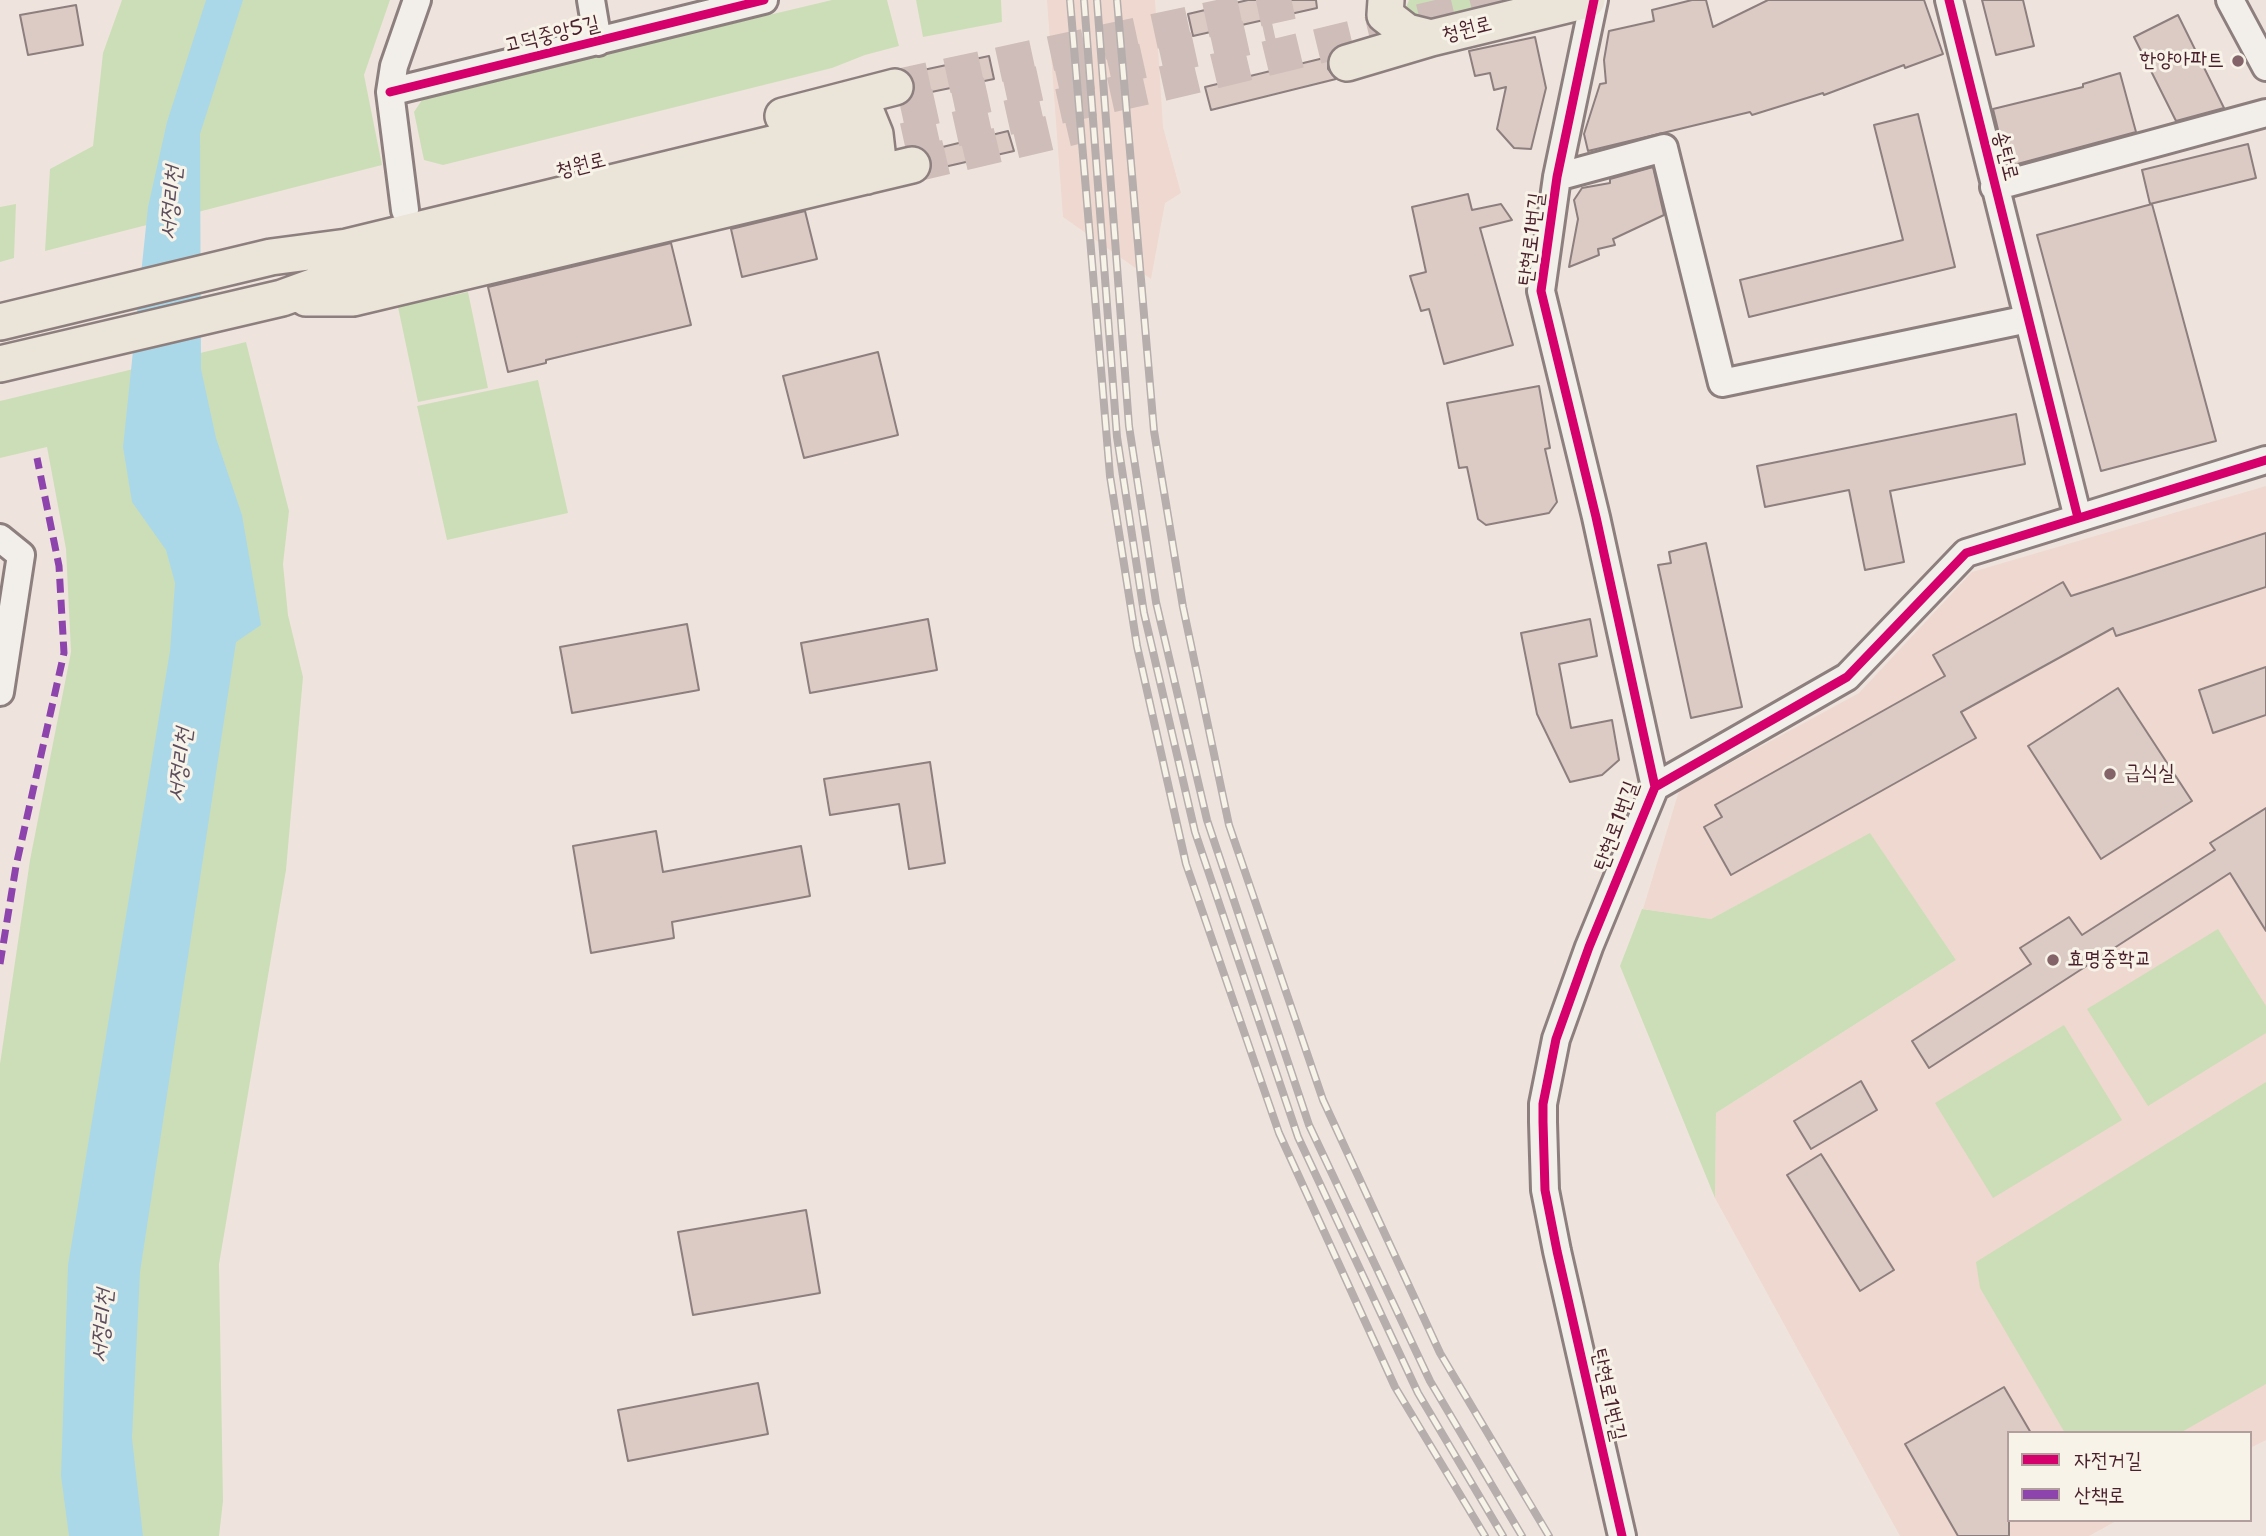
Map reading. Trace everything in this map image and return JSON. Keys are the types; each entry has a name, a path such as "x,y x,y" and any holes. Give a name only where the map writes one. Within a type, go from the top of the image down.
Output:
{"main road":[{"path":"1386,0 1385,15 1407,32 1431,38"},
{"name":"청원로","path":"1347,63 1431,38 1587,0"},
{"name":"청원로","path":"0,364 282,298 353,298 855,138 895,87"},
{"name":"청원로","path":"0,322 271,257 347,247 855,138"},
{"name":"청원로","path":"271,257 344,225 405,210 855,138 912,165"}],"street":[{"path":"405,210 390,92 394,66 417,0"},
{"path":"591,0 598,42"},
{"name":"탄현로1번길","path":"1594,0 1557,177 1541,291 1596,517 1655,787 1589,947 1556,1039 1543,1104 1545,1190 1622,1536"},
{"name":"송탄로","path":"1949,0 2078,518"},
{"path":"2230,0 2266,67"},
{"name":"고덕중앙5길","path":"390,92 750,2"},
{"name":"송탄로","path":"1994,187 2266,114"},
{"path":"1557,177 1664,148 1722,383 2028,319"},
{"path":"1655,787 1847,677 1966,553 2266,460"},
{"path":"0,538 20,555 0,692"}],"shaded area":[{"path":"1047,0 1155,0 1163,127 1181,193 1165,203 1151,279 1063,217"},
{"path":"2266,486 2266,1440 2252,1447 2252,1431 2007,1431 2007,1522 2114,1522 2089,1536 1900,1536 1715,1198 1716,1113 1956,960 1870,834 1711,919 1643,909 1679,791 1859,693 1972,572"}],"green space":[{"path":"122,0 390,0 364,75 382,165 45,251 50,169 93,146 103,53"},
{"path":"832,0 887,0 899,46 832,68 443,165 424,160 414,112 424,97"},
{"path":"916,0 1001,0 1002,22 923,37"},
{"path":"1409,0 1506,0 1418,21 1405,10"},
{"path":"16,204 14,258 0,262 0,207"},
{"path":"468,292 488,388 418,402 398,307"},
{"path":"246,342 289,511 283,564 288,615 303,677 286,870 219,1264 223,1501 219,1536 0,1536 0,1064 30,860 71,652 66,549 47,447 0,458 0,401"},
{"path":"538,380 568,513 447,540 417,406"},
{"path":"1870,833 1956,960 1716,1113 1715,1198 1620,966 1642,909 1711,919"},
{"path":"2218,929 2266,1006 2266,1033 2148,1106 2087,1009"},
{"path":"2064,1025 2122,1120 1993,1198 1935,1103"},
{"path":"2266,1082 2266,1384 2184,1431 2064,1431 1980,1288 1976,1262"}],"water":[{"name":"서정리천","path":"206,0 243,0 200,134 201,369 216,438 242,515 261,625 236,642 140,1272 132,1438 143,1536 69,1536 61,1476 68,1265 170,651 175,583 166,550 132,502 123,447 148,207 167,122"}],"building":[{"path":"1248,0 1316,0 1317,8 1193,36 1188,14"},
{"path":"1692,0 1706,0 1713,27 1768,0 1924,0 1943,54 1905,68 1904,65 1824,95 1823,93 1752,115 1750,112 1588,151 1584,134 1600,84 1606,83 1604,60 1609,31 1654,21 1652,10"},
{"path":"1982,0 2023,0 2034,46 1996,55"},
{"path":"76,5 83,45 28,55 20,15"},
{"path":"2178,15 2224,108 2176,121 2134,37"},
{"path":"1535,37 1546,88 1531,149 1514,148 1497,129 1506,87 1494,90 1490,73 1475,76 1469,51"},
{"path":"989,56 994,79 912,96 915,83 909,73"},
{"path":"1328,57 1328,69 1336,79 1211,110 1205,87"},
{"path":"2120,73 2136,132 2010,166 2006,163 1993,109 2083,87 2083,84"},
{"path":"1918,114 1955,267 1749,317 1740,280 1903,240 1874,125"},
{"path":"1008,131 1014,151 931,170 931,160 926,151"},
{"path":"2248,144 2256,178 2150,204 2142,170"},
{"path":"1653,167 1664,215 1613,239 1615,245 1598,249 1599,255 1569,267 1578,219 1574,200 1582,188 1610,183 1610,179"},
{"path":"1468,194 1472,210 1501,204 1512,220 1480,228 1513,345 1444,364 1429,309 1421,311 1410,276 1426,272 1412,207"},
{"path":"2152,204 2216,441 2101,471 2037,235"},
{"path":"805,211 817,259 742,277 731,229"},
{"path":"671,243 691,325 546,360 546,363 508,372 488,287"},
{"path":"878,352 898,435 804,458 783,376"},
{"path":"1539,386 1550,448 1545,449 1557,502 1549,513 1486,525 1478,519 1467,467 1459,468 1447,403"},
{"path":"2016,414 2025,464 1890,491 1904,562 1865,570 1849,490 1765,507 1757,466"},
{"path":"2266,533 2266,587 2116,636 2113,628 1961,712 1976,738 1731,875 1704,827 1722,817 1715,805 1945,676 1933,655 2063,582 2071,596"},
{"path":"1706,543 1742,707 1691,718 1658,565 1671,563 1669,552"},
{"path":"928,619 937,670 810,693 801,643"},
{"path":"1590,619 1597,656 1559,664 1571,728 1612,720 1619,760 1602,775 1570,782 1537,714 1521,633"},
{"path":"687,624 699,690 572,713 560,647"},
{"path":"2266,667 2266,715 2213,733 2199,690"},
{"name":"급식실","path":"2118,688 2192,801 2101,859 2028,746"},
{"path":"930,762 945,863 909,869 899,804 830,815 824,779"},
{"path":"2266,808 2266,931 2230,873 1929,1068 1912,1041 2031,964 2020,948 2069,917 2082,935 2215,850 2210,843"},
{"path":"656,831 663,872 801,846 810,896 672,922 674,938 591,953 573,846"},
{"path":"1861,1081 1877,1110 1811,1149 1794,1121"},
{"path":"1821,1154 1894,1270 1860,1291 1787,1175"},
{"path":"806,1210 820,1293 693,1315 678,1232"},
{"path":"758,1383 768,1434 628,1461 618,1410"},
{"path":"2004,1387 2030,1431 2007,1431 2009,1536 1958,1536 1905,1444"}],"tunnel":[{"path":"895,87 1300,0"},
{"path":"852,152 1165,83 1510,0"},
{"path":"850,125 1274,32"},
{"path":"912,165 1079,126"}],"railway":[{"path":"1070,0 1110,476 1137,646 1186,864 1279,1133 1395,1387 1485,1536"},
{"path":"1084,0 1117,437 1144,613 1195,832 1298,1137 1418,1393 1503,1536"},
{"path":"1097,0 1129,426 1156,602 1207,820 1309,1125 1430,1381 1522,1536"},
{"path":"1117,0 1154,431 1183,607 1229,825 1323,1100 1440,1353 1549,1536"}],"marked path":[{"path":"0,964 16,866 64,653 59,566 37,458"}],"cycle path":[{"path":"390,92 764,0"},
{"path":"1594,0 1557,177 1541,291 1596,517 1655,787 1589,947 1556,1039 1543,1104 1543,1122 1545,1190 1622,1536"},
{"path":"1949,0 2078,518"},
{"path":"1655,787 1847,677 1966,553 2266,460"}],"place":[{"name":"한양아파트","path":"2238,61"},
{"name":"급식실","path":"2110,774"},
{"name":"효명중학교","path":"2053,960"}]}
